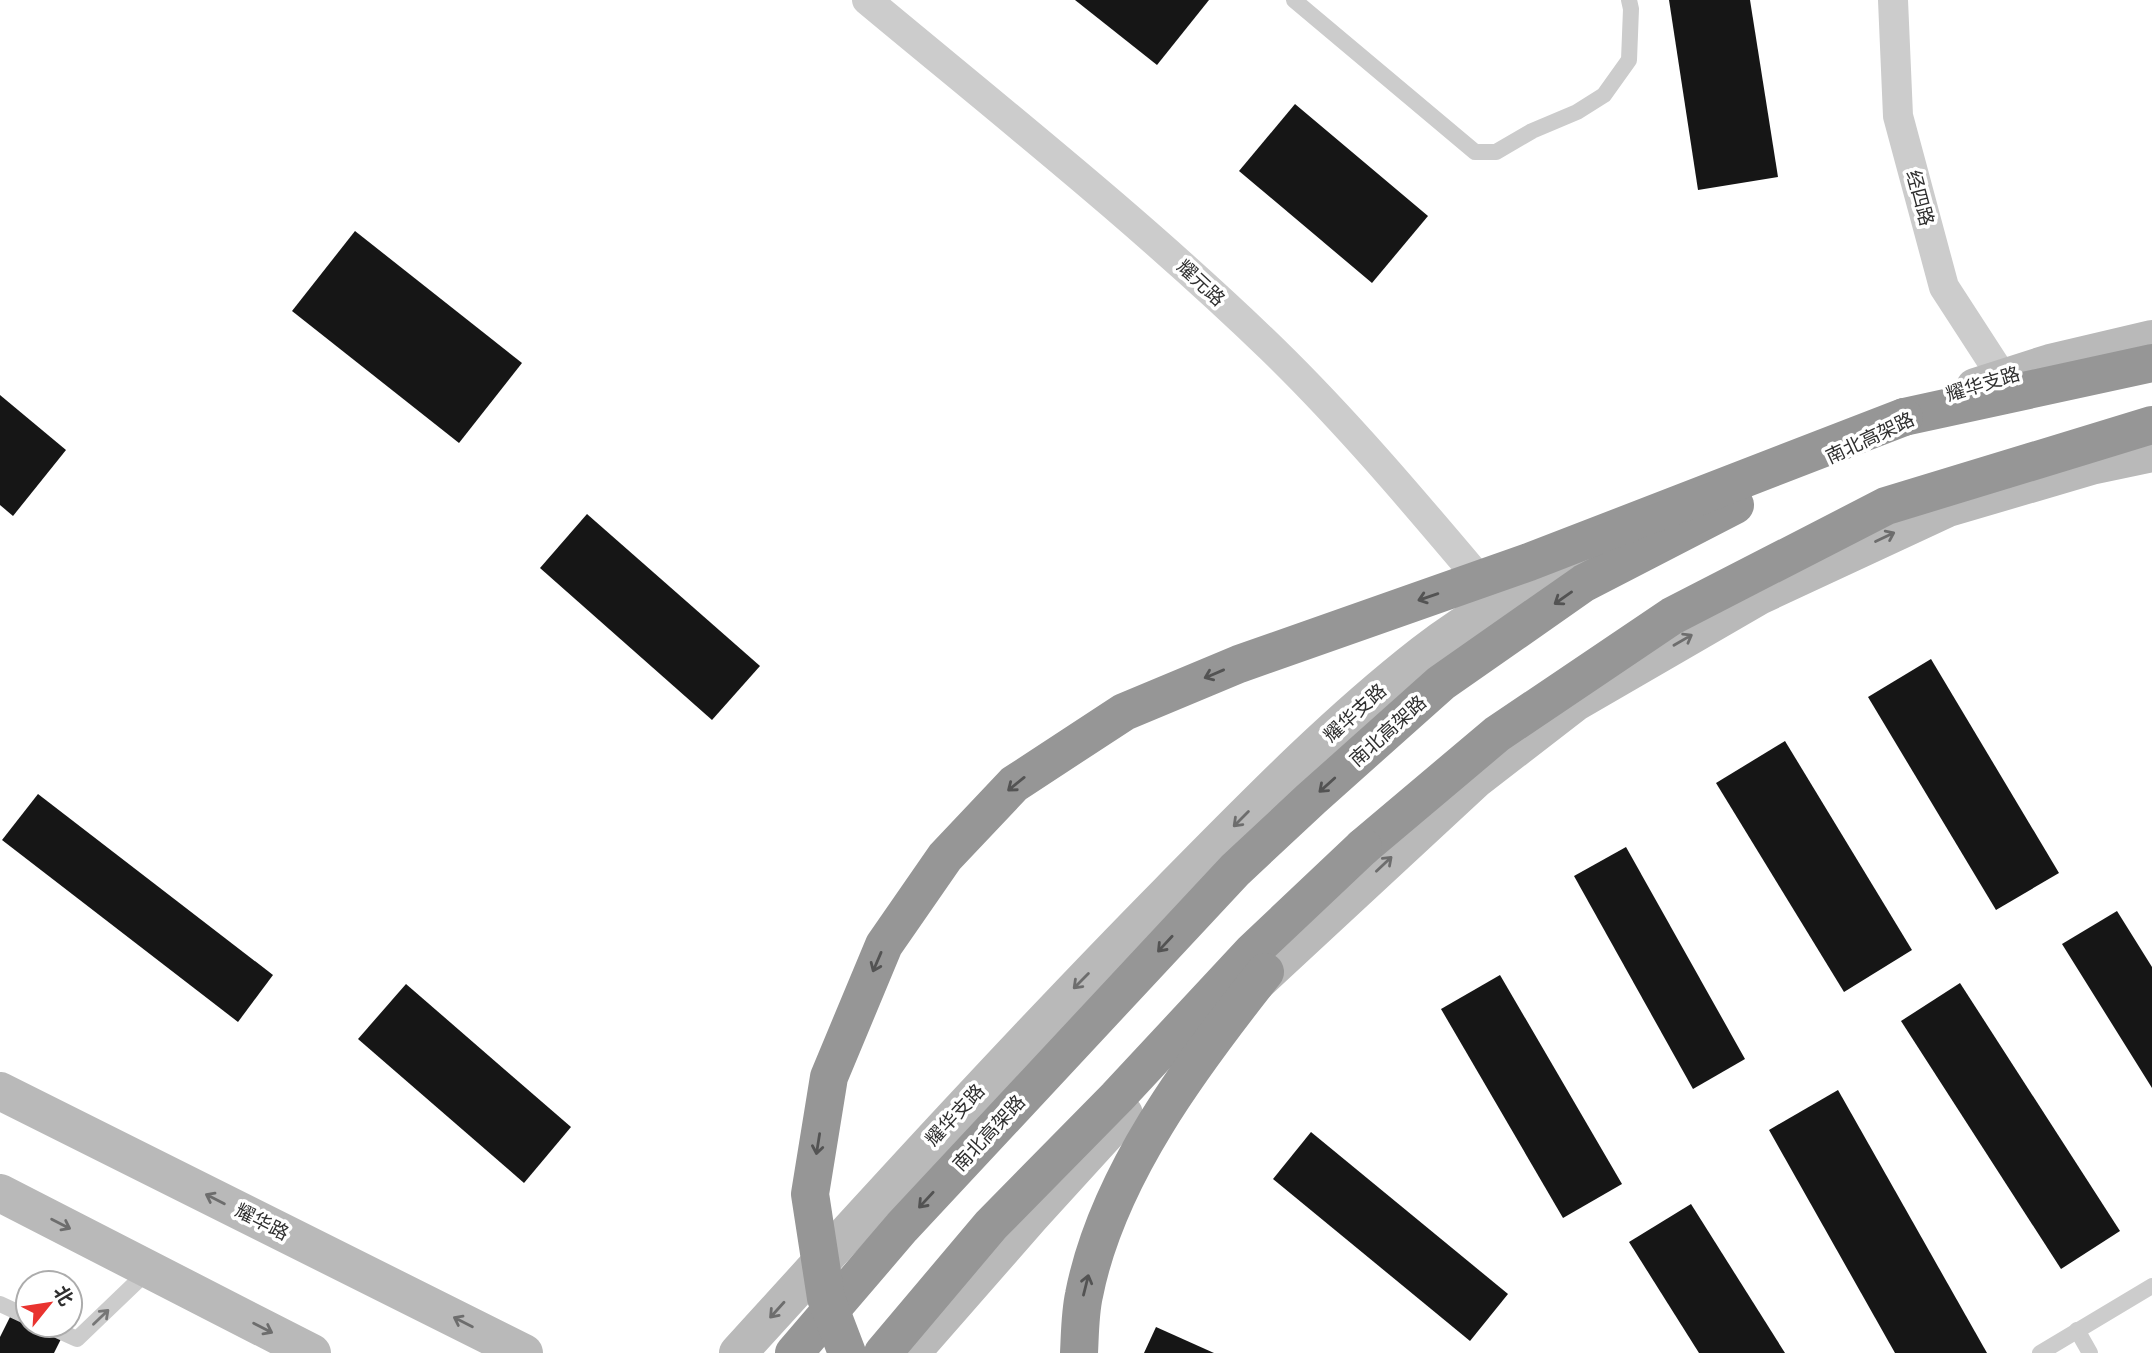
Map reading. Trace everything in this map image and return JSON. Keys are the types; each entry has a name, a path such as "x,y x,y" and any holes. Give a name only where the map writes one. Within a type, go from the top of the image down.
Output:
{"highway":[{"name":"南北高架路","path":"794,1353 902,1227 1235,870 1441,683 1584,583 1904,417 2152,363"},
{"path":"847,1353 826,1298 810,1194 829,1077 884,946 945,857 1014,784 1124,712 1213,675 1529,562 1904,417"},
{"path":"883,1353 991,1225 1117,1097 1253,951 1363,847 1497,734 1672,616 1886,506 2152,425"},
{"path":"1079,1353 1083,1297 1096,1247 1115,1199 1154,1128 1220,1029 1363,847"}],"street":[{"name":"耀元路","path":"867,0 1151,236 1273,351 1389,472 1499,602"},
{"name":"经四路","path":"1893,0 1898,116 1944,286 2003,378"},
{"name":"耀华支路","path":"738,1353 1053,1009 1260,799 1423,654 1499,602 1602,548 1820,446 1936,398 2050,363 2152,339"},
{"path":"911,1353 1161,1074 1475,780 1576,702 1759,596 1948,508 2091,466 2152,453"},
{"name":"耀华路","path":"0,1091 524,1353"},
{"path":"0,1193 312,1353"}],"lane":[{"path":"1294,0 1475,152 1496,152 1532,131 1577,112 1604,95 1629,60 1629,0"},
{"path":"84,1332 149,1270"},
{"path":"2040,1353 2152,1286"},
{"path":"2077,1330 2090,1353"}],"building":[{"path":"1075,0 1209,0 1157,65"},
{"path":"1669,0 1750,0 1778,177 1698,190"},
{"path":"1295,104 1428,216 1372,283 1239,171"},
{"path":"355,231 522,363 459,443 292,311"},
{"path":"0,395 66,450 13,516 0,505"},
{"path":"587,514 760,666 712,720 540,568"},
{"path":"1931,659 2059,873 1996,910 1868,697"},
{"path":"1785,741 1912,950 1844,992 1716,783"},
{"path":"38,794 273,975 238,1022 2,840"},
{"path":"1626,847 1745,1059 1693,1089 1574,876"},
{"path":"2117,911 2152,967 2152,1088 2062,944"},
{"path":"1500,975 1622,1184 1563,1218 1441,1009"},
{"path":"1960,983 2120,1231 2061,1269 1901,1021"},
{"path":"406,984 571,1127 524,1183 358,1039"},
{"path":"1838,1090 1987,1353 1895,1353 1769,1130"},
{"path":"1311,1132 1508,1294 1470,1341 1273,1179"},
{"path":"1691,1204 1785,1353 1699,1353 1629,1242"},
{"path":"14,1309 14,1339 61,1339 54,1353 0,1353 0,1337"},
{"path":"1156,1327 1214,1353 1144,1353"}]}
